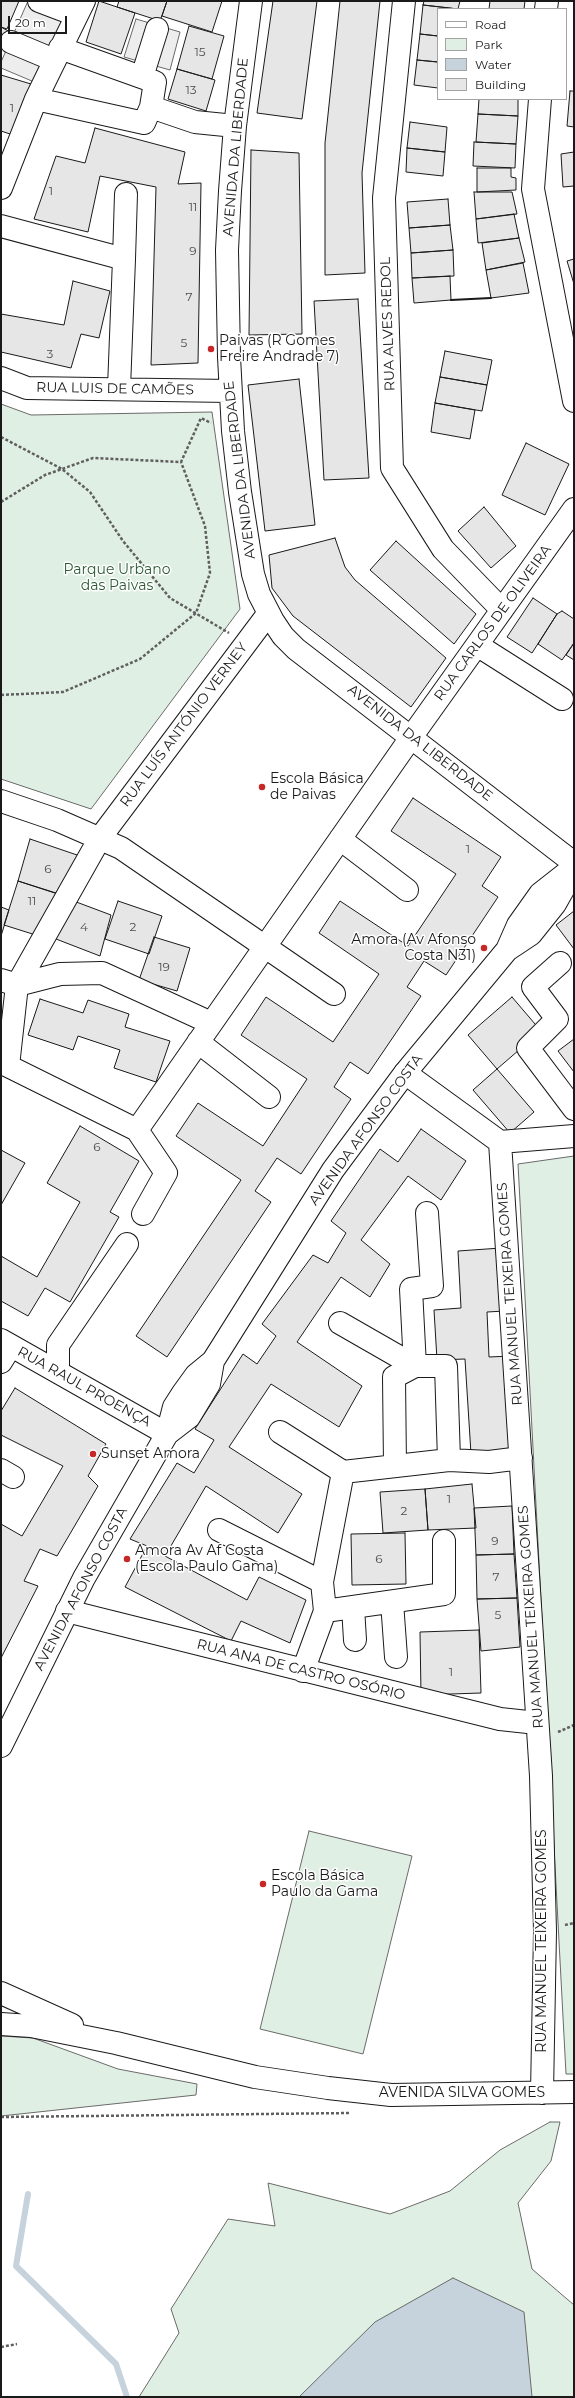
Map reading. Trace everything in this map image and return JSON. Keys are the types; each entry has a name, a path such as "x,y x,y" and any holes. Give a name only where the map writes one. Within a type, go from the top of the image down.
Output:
{"street":[{"path":"1,188 7,153 36,99 80,8 39,1"},
{"name":"AVENIDA DA LIBERDADE","path":"251,1 235,126 227,250 230,390 233,431 253,574 268,614 283,636 296,649 412,736 574,863"},
{"name":"RUA ALVES REDOL","path":"404,1 384,198 392,468 443,549 502,610"},
{"path":"142,77 157,29"},
{"path":"11,42 142,77 155,82 151,107 144,123 36,99"},
{"path":"540,100 533,189 574,401"},
{"path":"151,107 195,122 235,126"},
{"path":"119,388 126,194"},
{"path":"1,226 124,259"},
{"name":"RUA LUIS DE CAMÕES","path":"1,378 27,388 230,390"},
{"name":"RUA CARLOS DE OLIVEIRA","path":"137,1130 412,736 574,509"},
{"name":"RUA LUÍS ANTÓNIO VERNEY","path":"9,983 55,921 100,838 268,614"},
{"path":"478,645 562,699"},
{"path":"1,801 100,838 121,848 334,994"},
{"path":"340,839 406,890"},
{"name":"AVENIDA AFONSO COSTA","path":"1,1746 67,1611 167,1434 174,1407 196,1375 213,1361 333,1170 405,1073 507,950 518,925 540,894 574,868"},
{"path":"560,963 533,987 557,1019 528,1048 574,1109"},
{"path":"143,1214 166,1173 137,1130 4,1072 9,983 60,974 102,973 211,1023"},
{"path":"198,1042 269,1097"},
{"path":"405,1073 500,1142 574,1136"},
{"name":"RUA MANUEL TEIXEIRA GOMES","path":"500,1142 541,1776 545,1931 542,2093"},
{"path":"415,1366 411,1289 432,1286 427,1213"},
{"path":"58,1372 58,1345 127,1244"},
{"path":"340,1323 415,1366"},
{"name":"RUA RAUL PROENÇA","path":"4,1349 58,1372 167,1434"},
{"path":"395,1466 394,1377 415,1366 446,1366 449,1460"},
{"path":"280,1432 343,1472 449,1460 489,1462 521,1458"},
{"path":"303,1671 325,1611 322,1582 343,1472"},
{"path":"219,1530 322,1582"},
{"path":"325,1611 444,1594 444,1541"},
{"path":"392,1602 396,1657"},
{"path":"353,1607 355,1640"},
{"name":"RUA ANA DE CASTRO OSÓRIO","path":"67,1611 303,1671 500,1718 537,1723"},
{"path":"1,1993 116,2043"},
{"path":"1,2024 30,2026 116,2043"},
{"name":"AVENIDA SILVA GOMES","path":"116,2043 255,2076 328,2088 391,2095 574,2092"}],"path":[{"path":"1,695 63,692 140,659 196,614 210,573 206,526 181,462 201,418 233,431"},
{"path":"1,438 62,469 90,492 123,541 170,598 244,644"},
{"path":"1,502 45,475 93,458 181,462"},
{"path":"1,2117 353,2113"},
{"path":"1,2347 16,2344"}],"green space":[{"name":"Parque Urbano das Paivas","path":"1,404 31,415 212,412 240,609 91,809 1,779"},
{"path":"574,1156 574,2074 566,2074 518,1164"},
{"path":"309,1831 412,1856 363,2054 260,2029"},
{"path":"1,2036 33,2038 118,2069 197,2084 196,2095 1,2116"},
{"path":"550,2122 560,2122 551,2161 518,2203 532,2269 574,2305 574,2397 139,2397 179,2333 171,2309 228,2219 275,2226 268,2183 390,2214 450,2191 500,2150"}],"shaded area":[{"path":"28,1 75,1 39,84 1,68 1,62"},
{"path":"136,19 180,32 170,70 124,57"}],"water":[{"path":"453,2278 524,2312 532,2397 299,2397 375,2322"}],"building":[{"path":"1,1 19,1 7,29 1,27"},
{"path":"99,1 135,13 121,54 86,42"},
{"path":"119,1 167,1 160,21 117,7"},
{"path":"167,1 222,1 212,32 162,16"},
{"path":"273,1 317,1 302,119 257,113"},
{"path":"340,1 380,1 362,173 365,273 325,275 325,143"},
{"path":"424,1 460,1 458,8 423,5"},
{"path":"490,1 525,1 524,8 489,8"},
{"path":"423,5 449,8 437,8 437,36 420,34"},
{"path":"189,26 224,36 212,79 177,69"},
{"path":"1,27 10,32 1,51"},
{"path":"420,34 437,36 437,62 417,60"},
{"path":"417,60 437,62 437,88 414,85"},
{"path":"177,69 215,80 206,111 168,99"},
{"path":"1,75 31,84 13,135 1,131"},
{"path":"570,91 574,91 574,127 567,126"},
{"path":"479,100 518,100 518,116 478,114"},
{"path":"478,114 518,116 516,144 476,142"},
{"path":"410,122 447,127 445,152 407,148"},
{"path":"95,128 185,152 178,184 201,183 198,363 151,365 156,187 100,176 88,232 34,219 56,156 85,163"},
{"path":"474,142 516,144 515,168 473,166"},
{"path":"407,148 445,152 443,176 406,172"},
{"path":"251,150 299,153 302,334 249,335"},
{"path":"574,152 574,186 563,187 561,154"},
{"path":"477,168 511,168 511,177 516,178 516,190 477,192"},
{"path":"474,192 512,192 517,214 476,219"},
{"path":"448,199 450,225 409,228 407,202"},
{"path":"514,214 519,238 478,243 476,219"},
{"path":"450,225 453,250 411,253 409,228"},
{"path":"519,238 525,262 486,270 482,243"},
{"path":"453,250 454,276 412,278 411,253"},
{"path":"574,259 574,284 567,261"},
{"path":"523,263 529,293 491,298 486,270"},
{"path":"450,276 451,300 414,303 412,278"},
{"path":"73,281 110,291 99,338 81,334 71,368 1,352 1,314 64,325"},
{"path":"358,299 369,478 324,480 314,301"},
{"path":"445,351 492,360 487,385 440,377"},
{"path":"440,377 487,385 482,411 435,403"},
{"path":"299,379 315,525 265,531 248,385"},
{"path":"435,403 475,410 470,439 431,432"},
{"path":"526,443 569,464 545,515 502,495"},
{"path":"484,507 516,546 491,568 458,531"},
{"path":"335,538 345,567 355,580 446,658 411,707 293,616 272,588 269,555"},
{"path":"396,541 476,614 454,644 370,570"},
{"path":"533,598 557,614 532,653 507,637"},
{"path":"562,611 574,619 574,643 562,660 538,644 557,614"},
{"path":"574,643 574,660 566,655"},
{"path":"413,798 501,857 482,886 498,897 446,975 424,961 407,987 421,996 368,1074 350,1062 334,1087 351,1099 301,1174 277,1158 255,1191 271,1202 167,1357 136,1336 241,1180 176,1136 198,1103 263,1146 307,1079 241,1035 266,997 333,1042 379,974 319,933 340,901 408,946 456,874 391,831"},
{"path":"30,839 80,856 64,896 18,881"},
{"path":"18,881 56,893 42,937 4,925"},
{"path":"71,900 111,915 100,956 56,939"},
{"path":"118,901 162,916 149,954 105,939"},
{"path":"1,907 9,910 1,936"},
{"path":"574,911 574,949 556,925"},
{"path":"154,937 190,948 177,991 139,980"},
{"path":"512,997 541,1031 497,1069 468,1035"},
{"path":"40,999 83,1013 88,1000 129,1014 125,1027 170,1041 156,1082 114,1068 120,1050 78,1036 73,1050 28,1035"},
{"path":"574,1039 574,1072 558,1051"},
{"path":"497,1069 534,1112 510,1133 473,1090"},
{"path":"80,1126 139,1161 110,1212 119,1217 70,1302 45,1288 28,1316 1,1301 1,1256 37,1277 80,1202 47,1183"},
{"path":"421,1129 466,1161 441,1200 408,1176 361,1240 390,1264 370,1297 341,1277 297,1342 362,1386 339,1427 271,1384 229,1447 302,1494 278,1533 206,1486 165,1556 247,1600 259,1577 306,1600 290,1643 241,1621 231,1641 125,1587 147,1546 130,1539 177,1463 194,1473 214,1440 195,1429 243,1354 257,1364 276,1336 262,1324 313,1255 328,1263 346,1233 331,1221 380,1149 398,1162"},
{"path":"1,1150 25,1163 1,1205"},
{"path":"501,1248 505,1311 487,1312 489,1357 511,1356 516,1451 471,1454 465,1359 437,1360 434,1310 461,1308 458,1251"},
{"path":"15,1388 106,1444 88,1476 98,1486 57,1556 40,1549 24,1581 38,1586 1,1658 1,1524 22,1536 63,1466 1,1435 1,1411"},
{"path":"472,1484 476,1528 428,1530 425,1489"},
{"path":"425,1489 428,1530 383,1533 380,1492"},
{"path":"512,1506 514,1554 476,1555 474,1508"},
{"path":"405,1533 406,1584 352,1585 351,1534"},
{"path":"514,1554 517,1598 477,1599 476,1555"},
{"path":"517,1598 520,1647 481,1651 477,1599"},
{"path":"479,1630 481,1693 421,1695 420,1632"}],"waterway":[{"path":"28,2194 16,2266 116,2364 127,2397"}],"wall":[{"path":"451,300 491,298"}],"place":[{"name":"Paivas (R Gomes Freire Andrade 7)","path":"211,349"},
{"name":"Escola Básica de Paivas","path":"262,787"},
{"name":"Amora (Av Afonso Costa N31)","path":"484,948"},
{"name":"Sunset Amora","path":"93,1454"},
{"name":"Amora Av Af Costa (Escola Paulo Gama)","path":"127,1559"},
{"name":"Escola Básica Paulo da Gama","path":"263,1884"}]}
